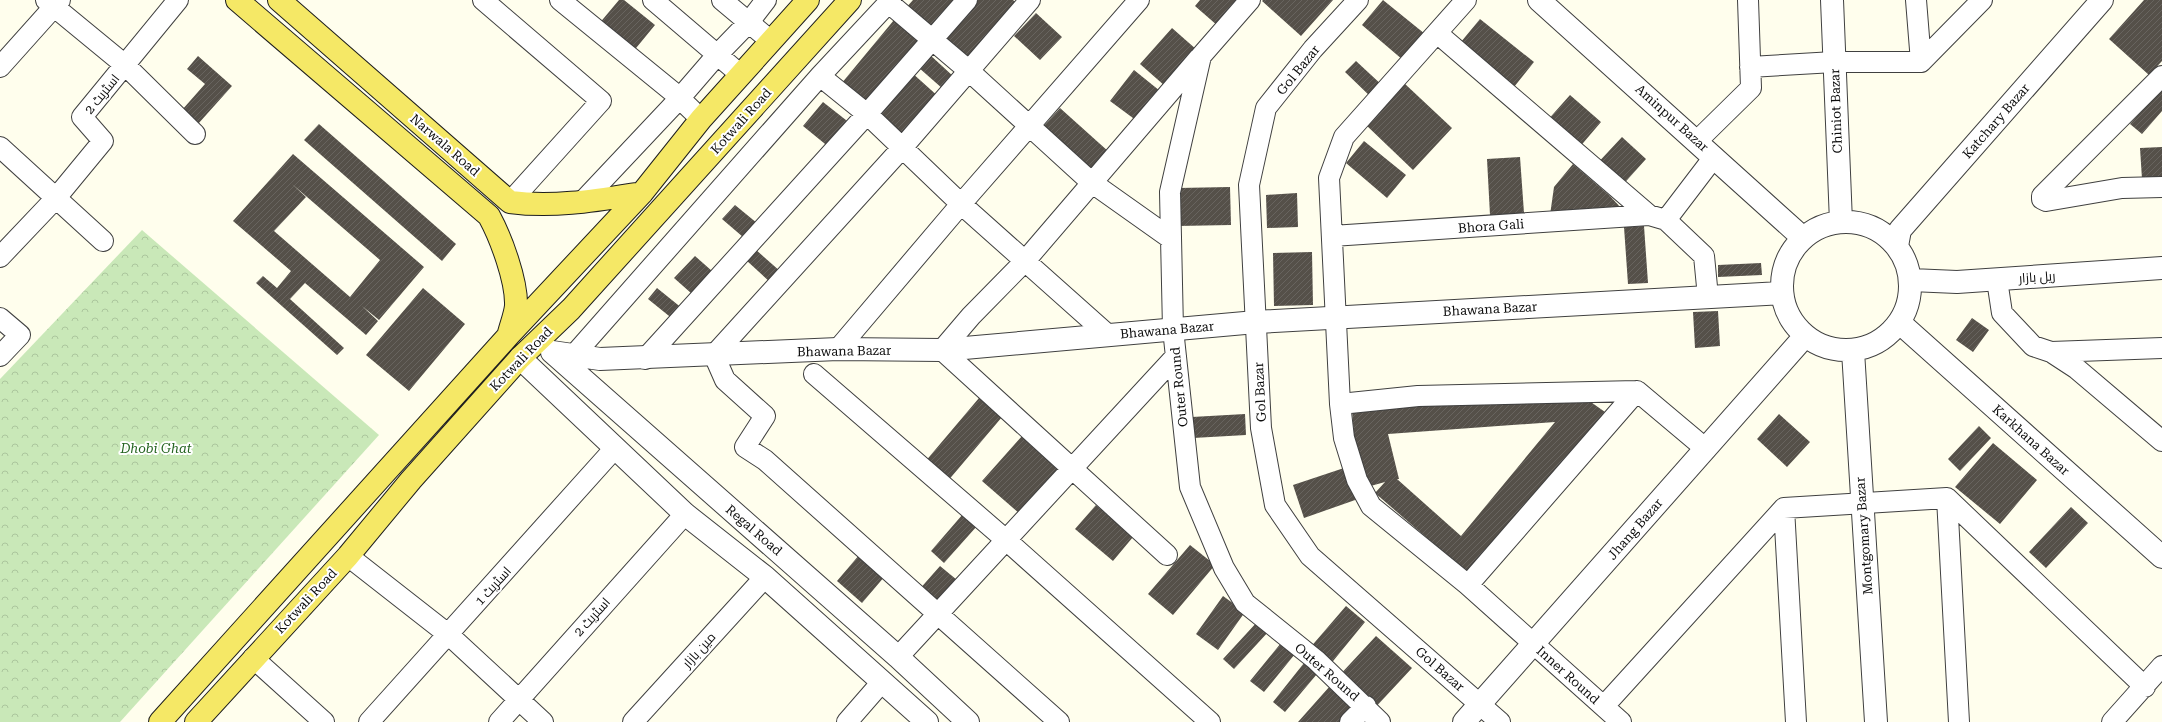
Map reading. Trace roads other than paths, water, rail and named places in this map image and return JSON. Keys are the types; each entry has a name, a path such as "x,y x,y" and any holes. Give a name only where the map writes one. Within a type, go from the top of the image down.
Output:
{"main road":[{"path":"237,0 489,216 499,234 511,274 516,305 509,335"},
{"name":"Narwala Road","path":"279,0 510,202"},
{"name":"Kotwali Road","path":"160,722 509,335 642,193 701,119 808,0"},
{"name":"Kotwali Road","path":"196,722 348,556 412,480 520,358 555,349 576,304 850,0"},
{"path":"510,202 536,205 582,202 642,193"}],"street":[{"name":"اسٹریٹ 2","path":"0,257 56,198 103,141 82,117 178,0"},
{"path":"483,0 601,101 510,202"},
{"path":"560,0 701,119"},
{"path":"653,0 741,75"},
{"path":"722,0 771,41"},
{"path":"582,202 679,99 717,55 749,22 766,0"},
{"path":"645,358 867,114 967,0"},
{"path":"1030,0 902,148 714,355 724,380 765,416 745,447 765,460 1060,722"},
{"path":"838,349 961,204 1138,0"},
{"name":"Outer Round","path":"1250,0 1201,56 1170,192 1173,329 1190,487 1224,568 1245,603 1316,660 1366,706 1380,722"},
{"name":"Gol Bazar","path":"1358,0 1313,49 1266,108 1249,185 1261,428 1275,505 1310,556 1500,722"},
{"name":"Inner Round","path":"1466,0 1344,137 1329,178 1340,404 1344,438 1357,480 1371,506 1468,585 1621,722"},
{"name":"Aminpur Bazar","path":"1539,0 1803,238"},
{"name":"Chiniot Bazar","path":"1832,0 1840,222"},
{"path":"1916,0 1921,62"},
{"path":"1750,67 1834,62 1921,62 1982,0"},
{"name":"Katchary Bazar","path":"1897,246 1900,230 2102,0"},
{"path":"555,349 820,76 890,1 1091,182 1170,238"},
{"path":"1697,141 1751,88 1746,1"},
{"path":"0,67 53,2 125,65 195,134"},
{"path":"1437,32 1704,256 1708,297"},
{"path":"1167,555 942,350 971,316 1025,261 1091,182 1201,56"},
{"path":"820,76 867,114 961,204 1108,336"},
{"path":"2162,76 2042,196 2042,199 2046,201 2122,188 2162,186"},
{"path":"0,147 103,241"},
{"path":"1658,218 1714,157"},
{"name":"Bhora Gali","path":"1332,236 1658,218"},
{"path":"1840,222 1862,223 1881,232 1897,246 1906,262 1911,280 1910,297 1900,323 1884,339 1869,347 1853,350 1836,350 1820,345 1805,336 1794,324 1786,309 1782,293 1783,272 1790,254 1803,238 1820,227 1840,222"},
{"name":"ریل بازار","path":"1911,280 1940,283 2162,268"},
{"path":"1997,280 2002,313 2033,346 2051,352 2077,370 2162,441"},
{"name":"Bhawana Bazar","path":"555,349 600,359 838,349 942,350 1256,322 1782,293"},
{"path":"0,318 20,335 0,356"},
{"name":"Karkhana Bazar","path":"1900,323 2162,557"},
{"name":"Jhang Bazar","path":"1464,722 1805,336"},
{"path":"2051,352 2162,348"},
{"name":"Regal Road","path":"555,349 898,657 968,722"},
{"name":"Montgomary Bazar","path":"1853,350 1876,722"},
{"path":"898,657 939,615 1006,540 1176,356"},
{"path":"520,358 685,514 765,577 881,683 927,722"},
{"path":"814,374 1006,540 1210,722"},
{"path":"1468,585 1637,391"},
{"path":"1340,404 1418,396 1637,391 1706,449"},
{"name":"اسٹریٹ 1","path":"369,722 615,448"},
{"path":"1947,498 1959,722"},
{"path":"1604,706 1784,508 1947,498 2145,688"},
{"path":"1784,508 1796,722"},
{"name":"اسٹریٹ 2","path":"499,722 685,514"},
{"path":"348,556 448,635 543,722"},
{"name":"مین بازار","path":"633,722 765,577"},
{"path":"253,658 324,722"},
{"path":"2112,722 2145,688 2162,666"},
{"path":"847,722 881,683"},
{"path":"1350,722 1366,706"}],"park label":[{"name":"Dhobi Ghat","path":"156,448"}]}
